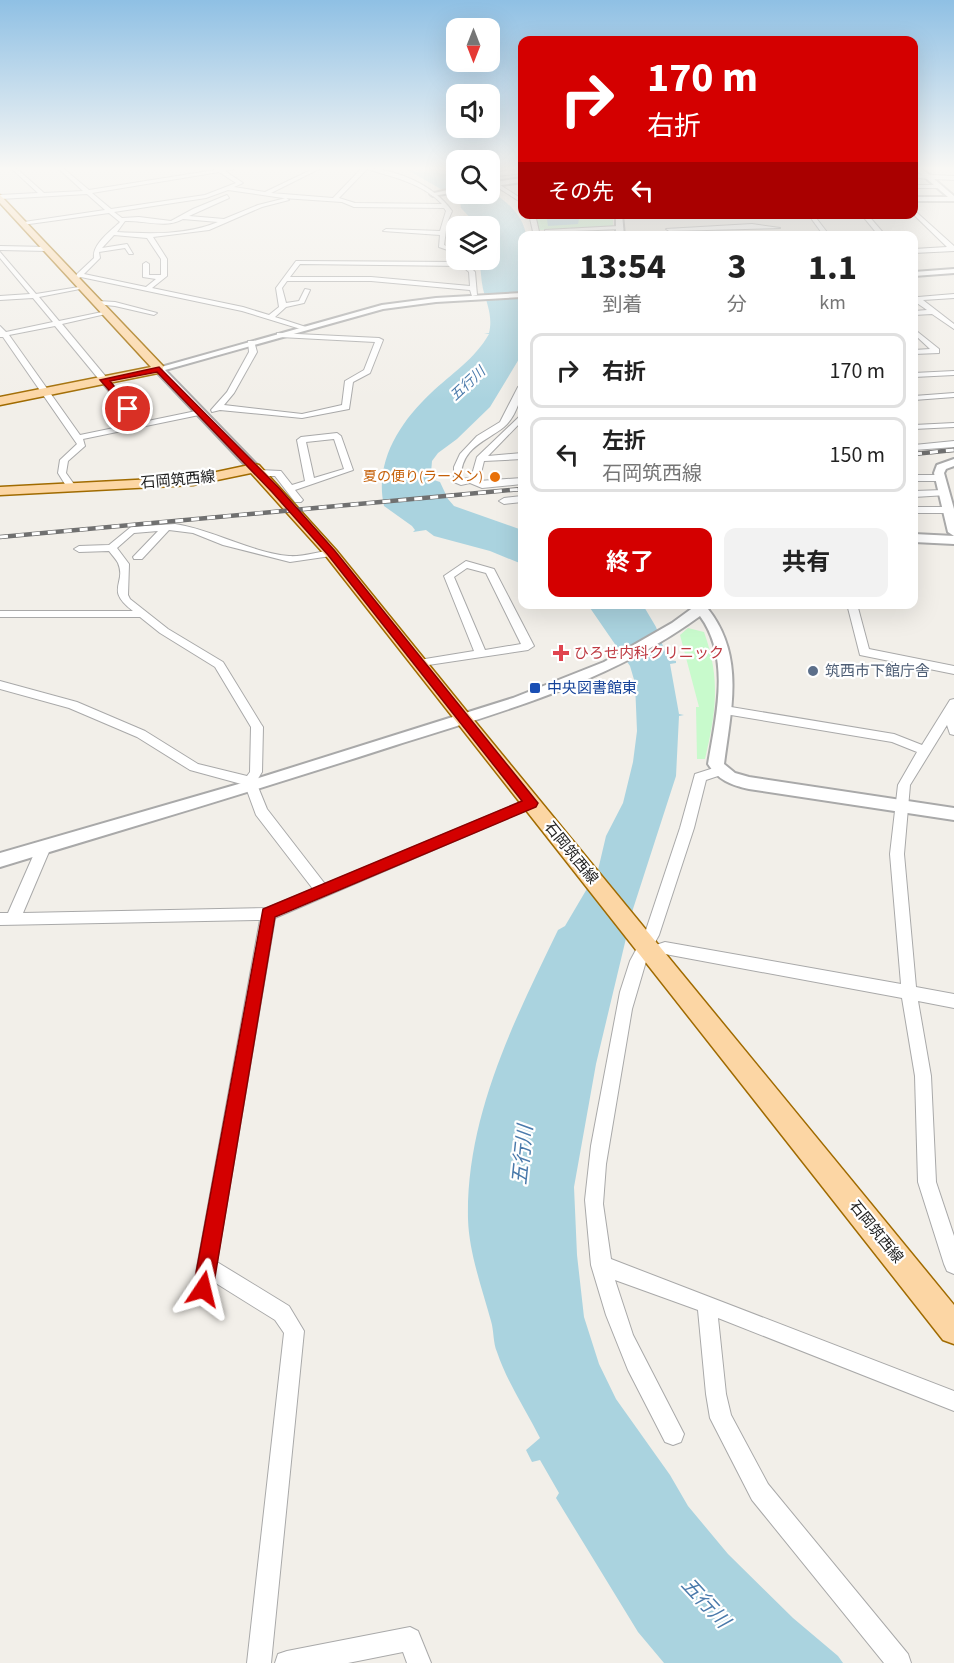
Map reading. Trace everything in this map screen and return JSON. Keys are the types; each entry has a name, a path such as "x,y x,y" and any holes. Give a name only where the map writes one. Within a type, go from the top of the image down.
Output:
{"main road":[{"path":"45,246 79,280 159,369"},
{"path":"0,401 159,369"},
{"name":"石岡筑西線","path":"0,490 193,481 256,470 331,553 461,718 954,1329"}],"street":[{"path":"0,298 56,293 79,280 97,258 97,250 101,246"},
{"path":"97,250 127,246 131,253"},
{"path":"146,290 163,277 164,259 155,246"},
{"path":"0,248 48,249"},
{"path":"918,251 953,249"},
{"path":"0,254 128,409"},
{"path":"282,306 279,288 298,262 446,262"},
{"path":"378,280 382,263"},
{"path":"146,264 146,277 163,277"},
{"path":"470,270 476,294"},
{"path":"918,274 954,272"},
{"path":"284,279 378,280 476,294 518,295"},
{"path":"79,280 146,290 270,317 304,328"},
{"path":"270,317 282,306 302,302 307,290"},
{"path":"298,500 278,474 256,470 159,369 390,305 476,294"},
{"path":"918,298 954,296"},
{"path":"918,301 950,321 954,327"},
{"path":"98,303 115,304 154,313"},
{"path":"918,313 933,312"},
{"path":"71,487 62,474 64,459 82,444 46,391 1,333 107,313"},
{"path":"218,407 302,416 346,407 349,381 367,371 379,340 280,335"},
{"path":"918,335 936,351 918,352"},
{"path":"78,438 202,414 218,407 230,393 253,352 251,343"},
{"path":"918,375 954,373"},
{"path":"475,480 457,480 457,471 463,457 487,432 493,431 504,422 518,395"},
{"path":"918,398 954,396"},
{"path":"504,422 518,421"},
{"path":"475,480 480,459 518,423"},
{"path":"918,426 954,425"},
{"path":"290,489 349,470 338,436 301,440 310,482"},
{"path":"918,448 954,444"},
{"path":"480,459 518,456"},
{"path":"954,462 941,467 940,478 954,532"},
{"path":"918,478 940,478"},
{"path":"475,480 474,482 482,485 518,482"},
{"path":"918,494 944,493"},
{"path":"504,501 518,499"},
{"path":"918,510 948,510"},
{"path":"79,549 112,548 131,530 167,527 195,530 226,543 290,559 331,553"},
{"path":"138,557 167,527"},
{"path":"918,538 954,540"},
{"path":"112,548 124,564 123,595 126,602 164,631 219,665 238,693 257,727 256,772 251,784 261,811 323,892"},
{"path":"419,664 481,654 528,646 490,571 466,564 449,576 481,654"},
{"path":"0,860 527,698 609,665 701,609"},
{"path":"705,609 721,644 726,690 716,764 720,771 735,780 954,814"},
{"path":"853,609 864,652 954,670"},
{"path":"0,614 140,614"},
{"path":"0,685 73,705 141,734 194,766 251,784"},
{"path":"952,707 954,731"},
{"path":"952,707 904,785 897,864 909,993 923,1076 927,1182 954,1264"},
{"path":"725,710 894,738 926,751"},
{"path":"674,1434 635,1363 617,1323 601,1265 594,1201 599,1155 618,1041 636,968 652,935 687,828 700,777 720,771"},
{"path":"44,847 6,919 268,914 531,803"},
{"path":"203,1289 268,914"},
{"path":"646,946 954,1001"},
{"path":"601,1265 954,1401"},
{"path":"207,1267 282,1313 294,1331 259,1663"},
{"path":"707,1304 716,1394 721,1418 760,1492 899,1663"},
{"path":"288,1663 410,1639 419,1663"}],"green space":[{"path":"688,628 704,632 713,665 714,711 705,759 697,759 696,707 699,707 680,635"}],"water":[{"name":"五行川","path":"500,246 518,246 518,361 490,407 457,439 438,453 432,461 431,473 434,480 440,482 454,506 518,529 518,562 490,551 434,536 426,530 413,532 415,530 412,526 384,506 382,490 386,459 400,430 420,404 477,351 489,334 484,334 489,333 490,316 480,270 500,270"},
{"name":"五行川","path":"591,609 645,609 656,627 668,660 676,661 670,664 679,714 684,715 679,716 676,776 633,909 596,1064 574,1187 577,1255 584,1317 599,1364 616,1399 670,1475 688,1506 728,1554 843,1663 664,1663 638,1632 556,1498 559,1493 540,1460 532,1462 526,1450 540,1438 501,1363 473,1258 468,1219 469,1181 484,1106 510,1034 541,964 558,930 565,926 598,870 606,836 623,803 633,762 637,731 635,683 630,666"}],"railway":[{"path":"918,454 954,450"},
{"path":"0,537 518,489"}],"place":[{"name":"夏の便り(ラーメン)","path":"495,477"},
{"name":"ひろせ内科クリニック","path":"561,653"},
{"name":"筑西市下館庁舎","path":"813,671"},
{"name":"中央図書館東","path":"535,688"}],"route":[{"path":"128,409 104,380 159,369 298,514 531,803 268,914 203,1289"}]}
